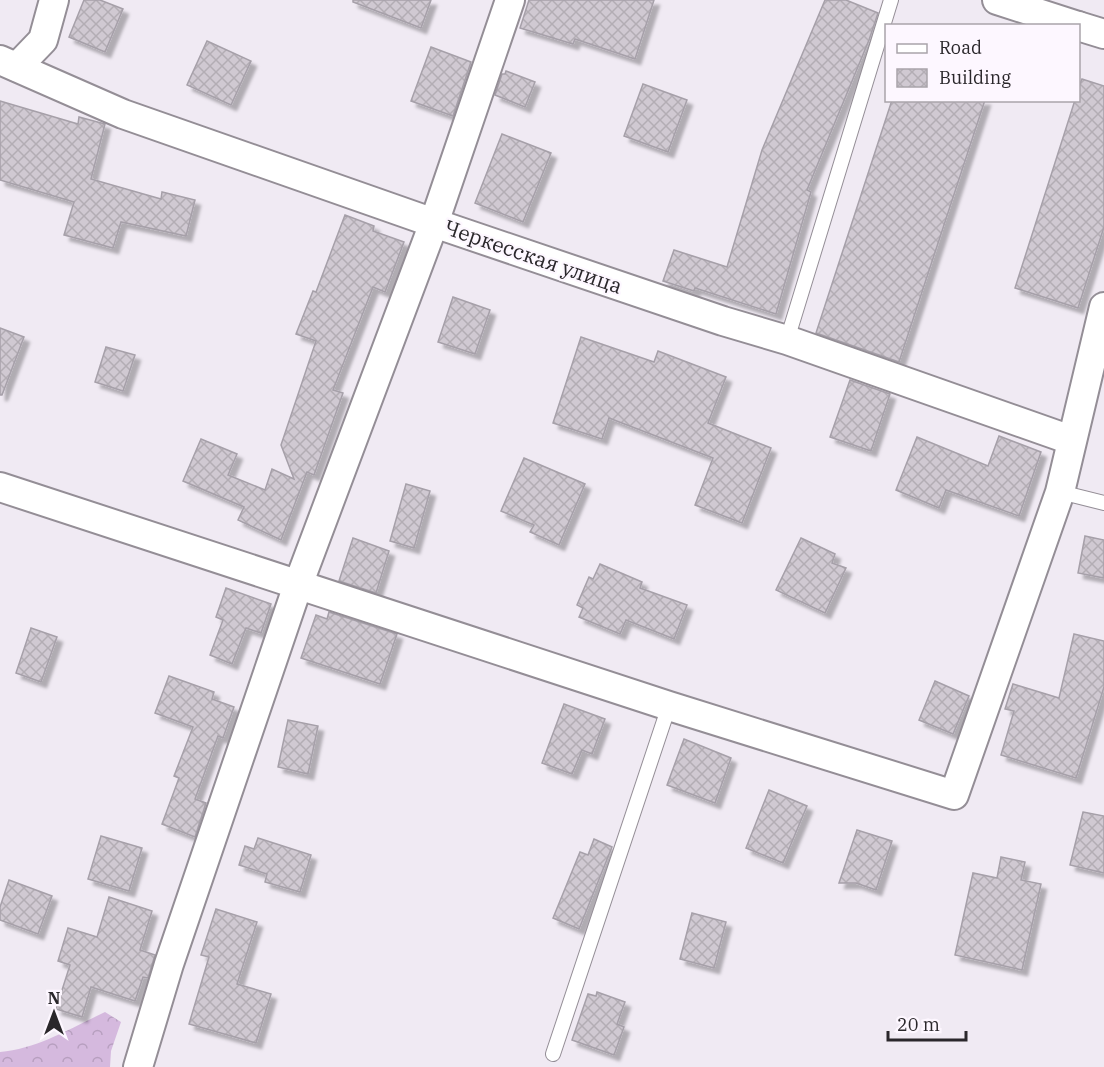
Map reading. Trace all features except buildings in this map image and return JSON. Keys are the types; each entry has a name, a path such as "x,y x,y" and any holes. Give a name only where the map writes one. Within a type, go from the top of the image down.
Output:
{"street":[{"path":"8,64 43,40 54,0"},
{"path":"138,1067 169,964 298,585 434,223 510,0"},
{"path":"997,0 1041,7 1074,24"},
{"path":"1080,27 1104,33"},
{"name":"Черкесская улица","path":"8,64 123,114 434,223 723,321 787,340 1071,440"},
{"path":"0,487 669,706 954,795 1060,492 1104,307"}],"lane":[{"path":"787,340 891,0"},
{"path":"1060,492 1104,503"},
{"path":"553,1054 669,706"}],"green space":[{"path":"105,1012 121,1022 111,1051 110,1067 0,1067 0,1052 41,1042"}]}
